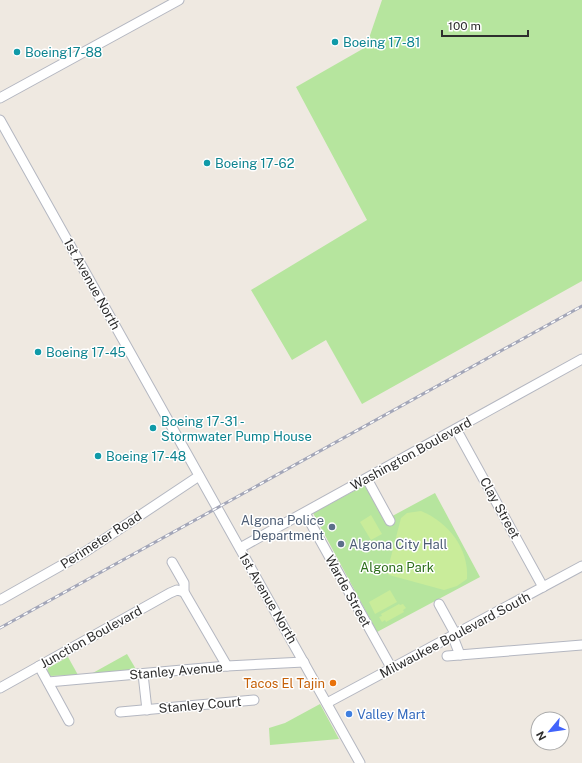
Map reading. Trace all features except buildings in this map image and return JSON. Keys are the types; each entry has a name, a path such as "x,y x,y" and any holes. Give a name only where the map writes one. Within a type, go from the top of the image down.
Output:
{"street":[{"path":"0,98 179,0"},
{"name":"1st Avenue North","path":"0,120 360,763"},
{"name":"Washington Boulevard","path":"240,548 582,359"},
{"name":"Clay Street","path":"456,429 543,587"},
{"name":"Perimeter Road","path":"0,600 85,552 199,476"},
{"path":"366,479 390,521"},
{"name":"Warde Street","path":"305,513 392,669"},
{"path":"172,562 184,583 184,592 227,666"},
{"name":"Milwaukee Boulevard South","path":"327,703 582,566"},
{"name":"Junction Boulevard","path":"0,688 170,593 177,590 184,592"},
{"path":"439,604 454,636 460,655"},
{"path":"447,656 582,644"},
{"name":"Stanley Avenue","path":"48,682 227,666 304,662"},
{"path":"39,666 69,721"},
{"name":"Stanley Court","path":"143,674 147,710"},
{"name":"Stanley Court","path":"120,712 254,700"}],"green space":[{"path":"382,0 582,0 582,281 362,404 326,340 292,360 251,290 367,220 296,87 366,47"},
{"name":"Algona Park","path":"365,485 385,520 435,493 480,577 377,632 313,513"},
{"path":"421,511 440,522 448,529 460,547 467,568 467,579 457,586 444,590 389,575 387,572 401,518 407,513"},
{"path":"371,515 382,534 371,540 360,522"},
{"path":"390,590 397,602 375,614 369,602"},
{"path":"399,604 403,604 406,608 403,610 404,612 386,622 385,620 382,622 379,617 382,616 381,614"},
{"path":"127,654 137,671 91,674"},
{"path":"68,657 78,675 49,676 47,672 48,668"},
{"path":"320,704 339,739 270,745 269,728 285,723"}],"railway":[{"path":"0,628 582,306"}],"place":[{"name":"Boeing 17-81","path":"335,42"},
{"name":"Boeing17-88","path":"17,52"},
{"name":"Boeing 17-62","path":"207,163"},
{"name":"Boeing 17-45","path":"38,352"},
{"name":"Boeing 17-31 - Stormwater Pump House","path":"153,428"},
{"name":"Boeing 17-48","path":"98,456"},
{"name":"Algona Police Department","path":"332,527"},
{"name":"Algona City Hall","path":"341,544"},
{"name":"Tacos El Tajin","path":"333,683"},
{"name":"Valley Mart","path":"349,714"}]}
